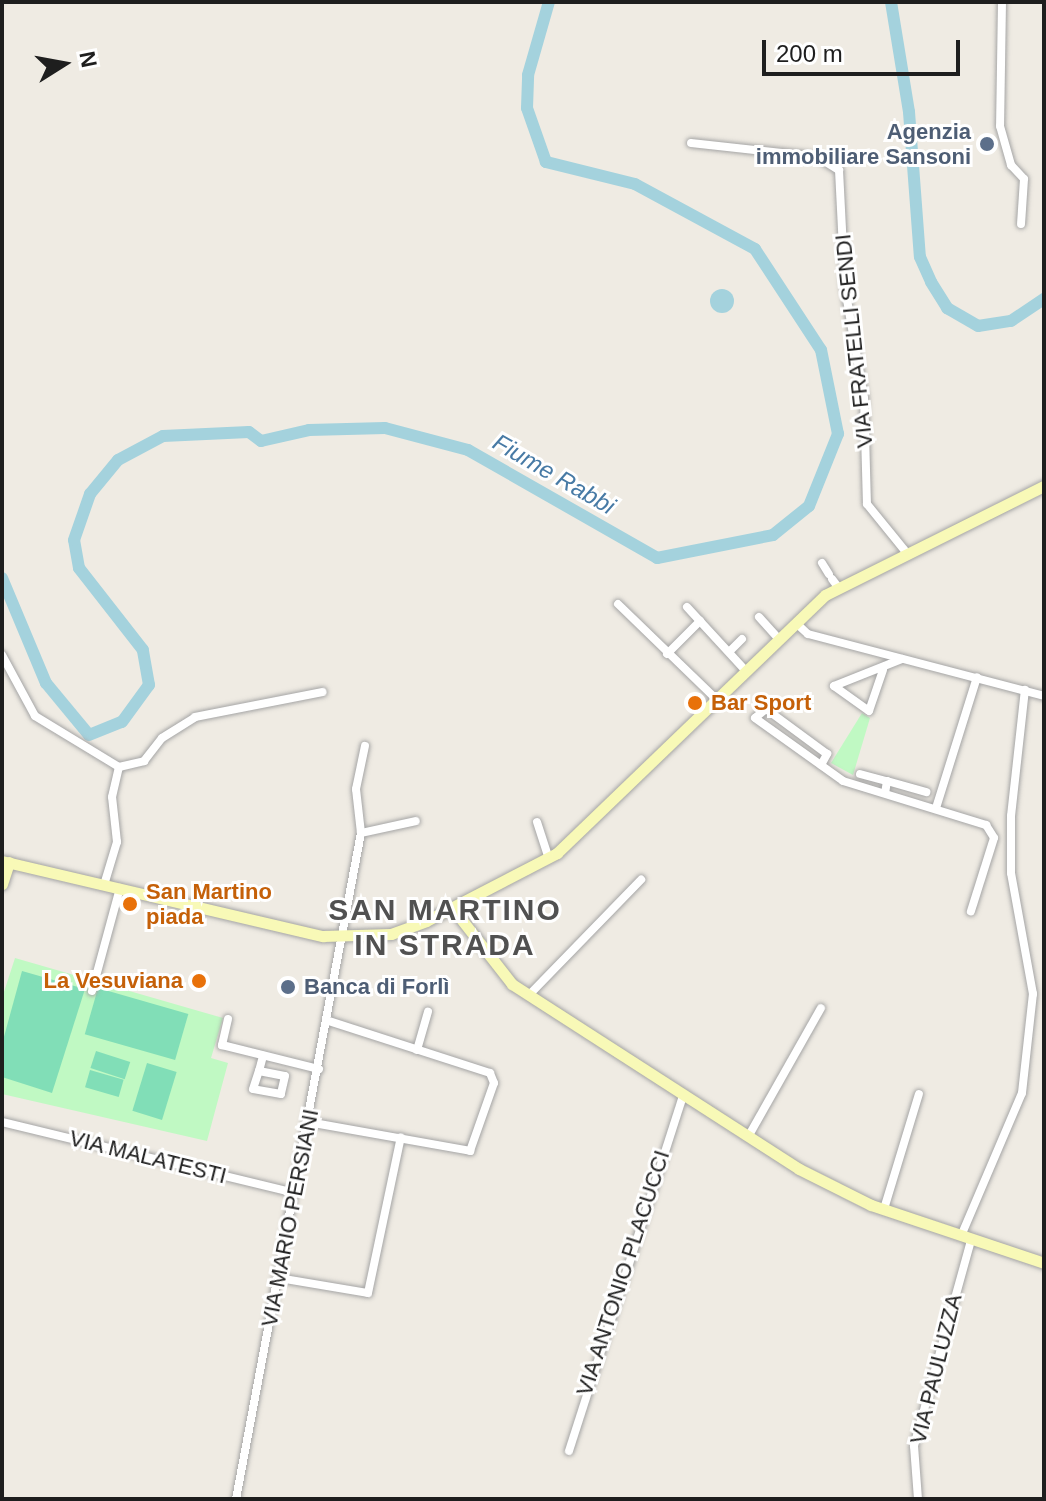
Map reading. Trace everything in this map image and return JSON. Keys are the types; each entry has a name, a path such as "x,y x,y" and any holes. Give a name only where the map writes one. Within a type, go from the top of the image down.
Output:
{"main road":[{"path":"2,884 5,862 343,937 391,934 454,910 549,858 796,623 833,580 906,552 1044,486"},
{"path":"454,910 529,995 748,1137 884,1209 1044,1263"}],"street":[{"path":"1002,2 1000,126 1011,165 1024,179 1021,224"},
{"name":"VIA FRATELLI SENDI","path":"691,143 818,157 839,170 845,288 864,398 867,504 906,552"},
{"path":"822,563 833,580"},
{"path":"618,604 715,698"},
{"path":"687,607 745,670"},
{"path":"759,617 779,639"},
{"path":"667,654 700,621"},
{"path":"796,623 808,634 1044,696"},
{"path":"730,651 742,639"},
{"path":"2,655 35,716 119,767 144,761 162,738 195,717 323,692"},
{"path":"883,670 869,711 834,686 843,678 883,670 902,659"},
{"path":"936,808 977,677"},
{"name":"VIA PAULUZZA","path":"918,1499 914,1446 966,1238 1023,1082 1033,994 1011,873 1025,690"},
{"path":"755,718 843,781 986,825 994,838 971,911"},
{"name":"VIA MARIO PERSIANI","path":"236,1499 329,1021 361,833 356,789 365,746"},
{"path":"104,885 117,842 112,797 119,767"},
{"path":"860,774 926,792"},
{"path":"885,793 887,781"},
{"path":"361,833 416,821"},
{"path":"537,822 549,858"},
{"path":"529,995 641,880"},
{"path":"92,991 120,888"},
{"path":"748,1137 821,1008"},
{"path":"417,1050 428,1012"},
{"path":"228,1019 222,1045 319,1069"},
{"path":"308,1122 470,1151 492,1077 329,1021"},
{"path":"259,1071 285,1076 281,1094 253,1089 263,1056"},
{"path":"884,1209 919,1094"},
{"name":"VIA ANTONIO PLACUCCI","path":"569,1451 683,1096"},
{"name":"VIA MALATESTI","path":"2,1122 295,1193"},
{"path":"279,1278 368,1293 401,1137"}],"green space":[{"path":"862,713 870,718 853,775 831,763"},
{"path":"15,958 223,1018 211,1058 228,1063 207,1141 2,1094 2,998"},
{"path":"22,971 85,989 52,1093 2,1077 2,1044"},
{"path":"98,988 188,1014 175,1060 85,1034"},
{"path":"96,1051 130,1062 125,1079 90,1068"},
{"path":"147,1063 177,1072 162,1120 132,1111"},
{"path":"90,1070 124,1080 119,1097 85,1087"}],"water":[{"path":"722,289 731,292 734,301 731,310 722,313 713,310 710,301 713,292"}],"waterway":[{"name":"Fiume Rabbi","path":"2,578 46,683 89,735 122,722 149,685 143,650 79,568 74,540 90,494 118,460 163,436 249,432 261,441 309,430 385,428 468,450 657,558 773,535 809,506 838,434 821,350 755,249 635,184 546,162 527,108 528,75 549,2"},
{"name":"Fiume Rabbi","path":"891,2 909,112 920,257 931,282 947,308 978,326 1011,321 1044,299"}],"place":[{"name":"Agenzia immobiliare Sansoni","path":"987,144"},
{"name":"Bar Sport","path":"695,703"},
{"name":"San Martino piada","path":"130,904"},
{"name":"La Vesuviana","path":"199,981"},
{"name":"Banca di Forlì","path":"288,987"}],"district":[{"name":"SAN MARTINO IN STRADA","path":"445,927"}]}
